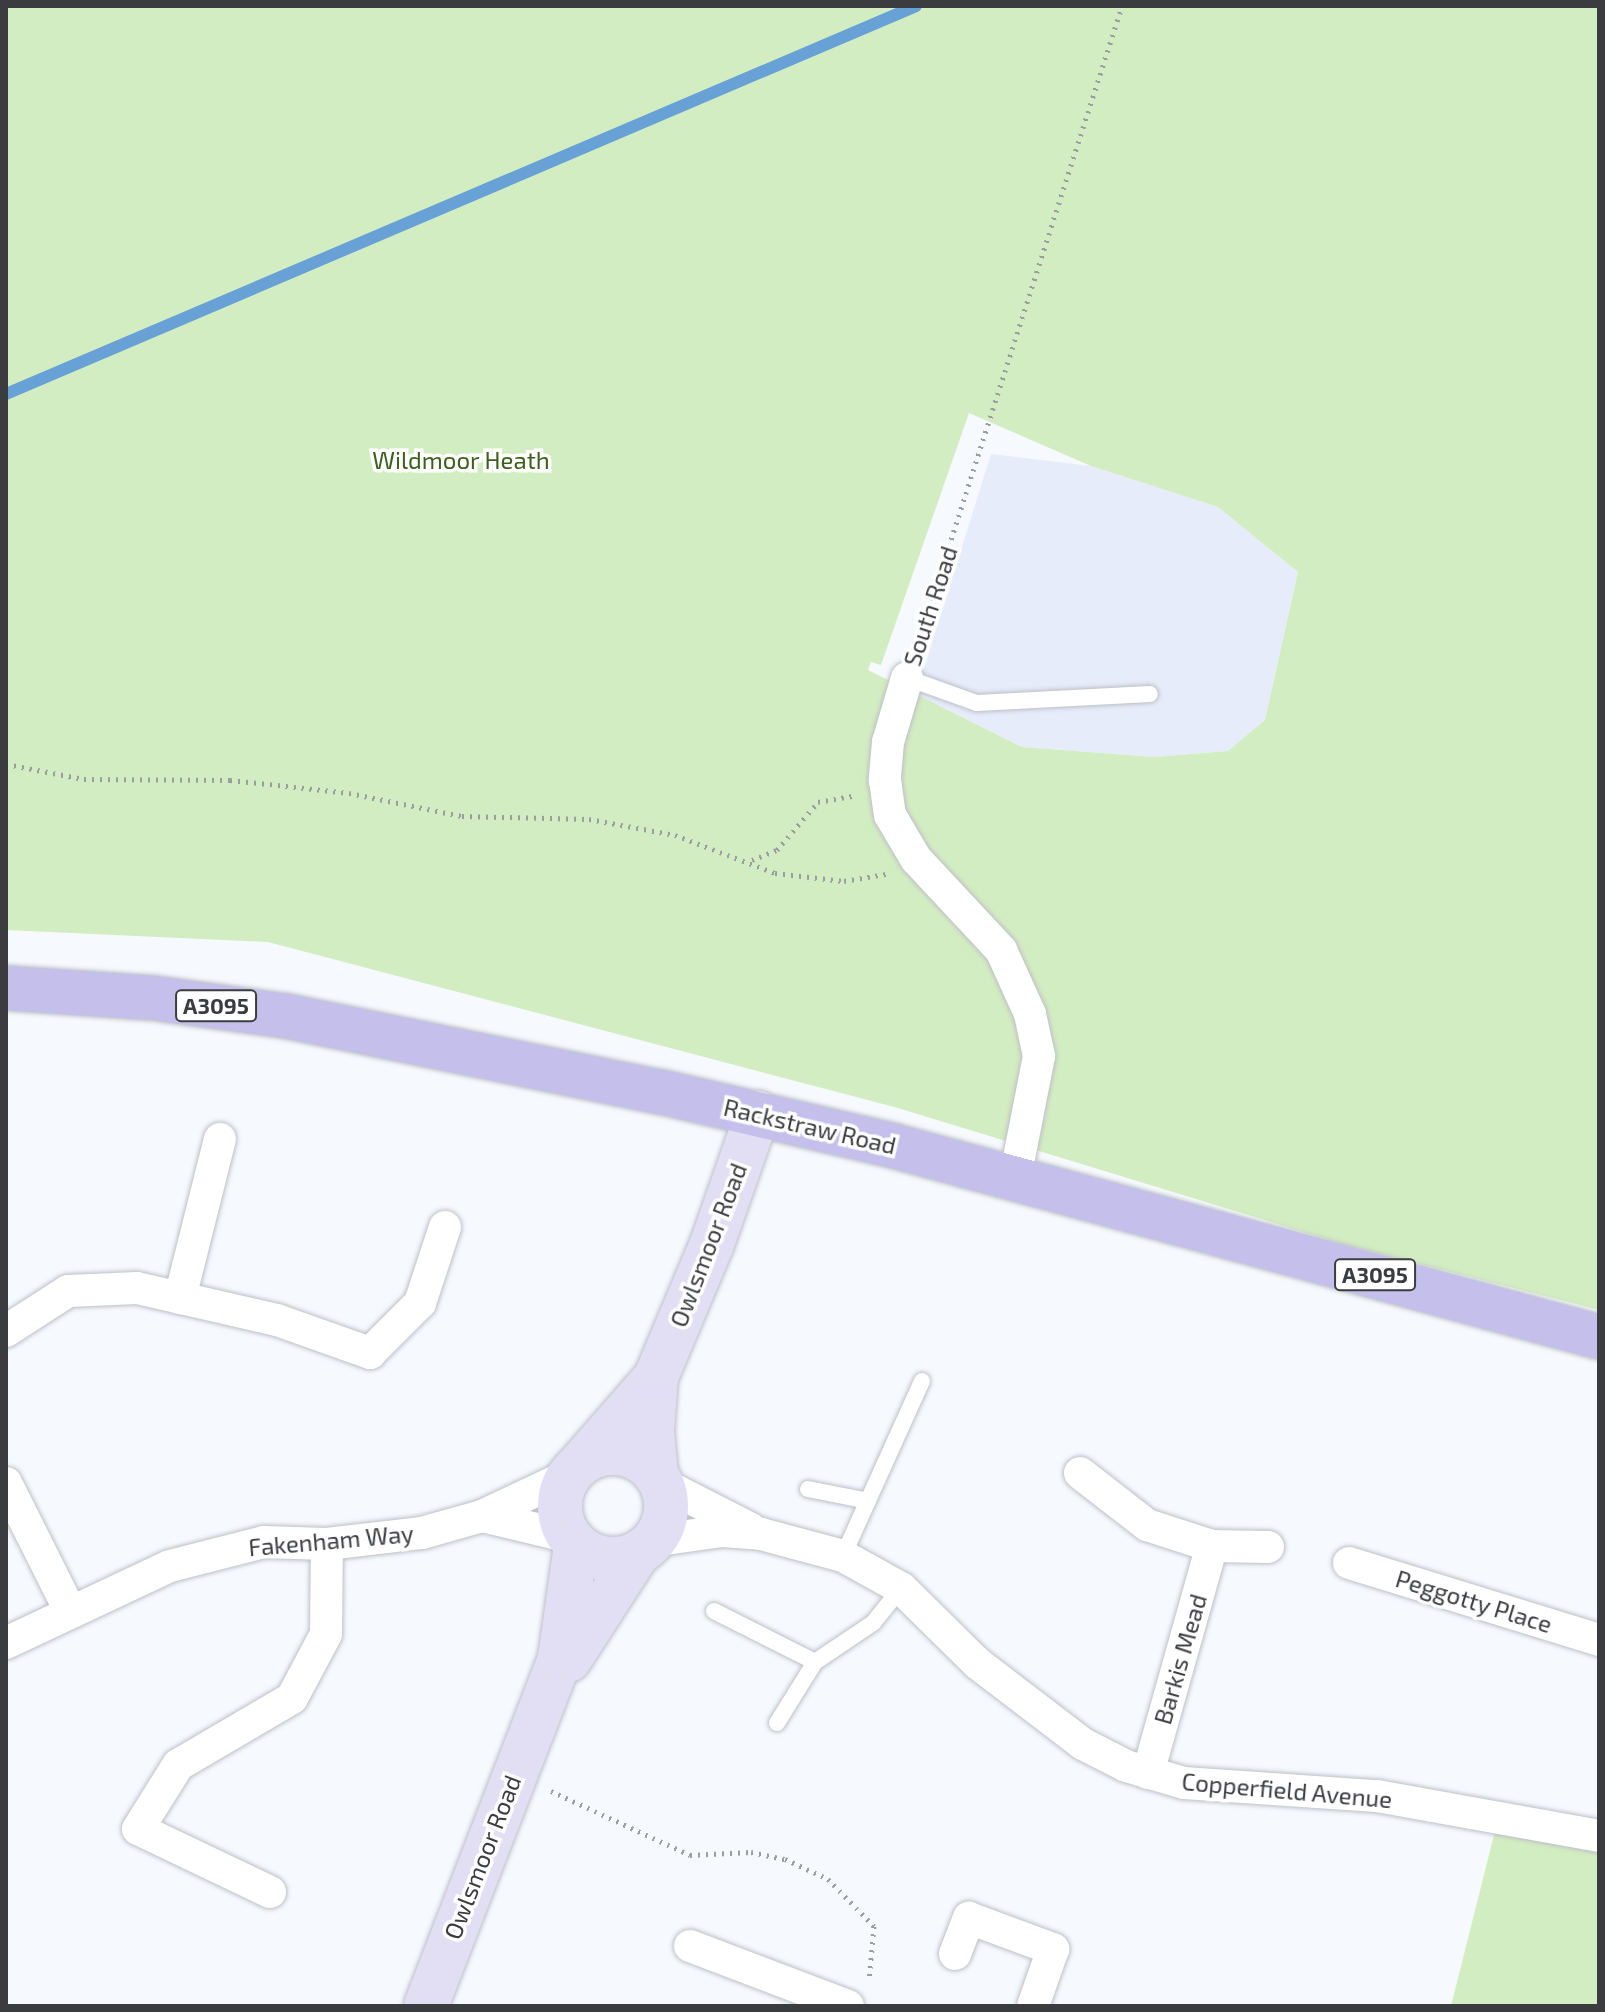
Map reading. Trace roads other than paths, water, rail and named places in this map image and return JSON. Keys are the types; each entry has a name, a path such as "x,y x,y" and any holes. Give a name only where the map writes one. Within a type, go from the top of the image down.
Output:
{"main road":[{"name":"Rackstraw Road","path":"6,988 153,998 286,1016 758,1113 1015,1178 1599,1337"}],"street":[{"name":"South Road","path":"907,678 888,742 885,780 890,815 916,859 1001,950 1030,1014 1039,1056 1015,1178"},
{"name":"Owlsmoor Road","path":"575,1469 656,1377 712,1244 758,1113"},
{"path":"180,1298 220,1139"},
{"path":"6,1329 68,1291 137,1288 277,1320 370,1353 420,1303 445,1227"},
{"name":"Owlsmoor Road","path":"656,1377 652,1431 658,1479"},
{"path":"613,1453 629,1455 658,1479 666,1509 645,1547 606,1558 573,1541 560,1506 575,1469 613,1453"},
{"name":"Fakenham Way","path":"6,1643 69,1609 183,1562 264,1542 327,1544 422,1533 482,1516 575,1469"},
{"path":"1080,1473 1147,1525 1212,1546 1268,1547"},
{"name":"Copperfield Avenue","path":"658,1479 761,1534"},
{"path":"6,1483 69,1609"},
{"name":"Fakenham Way","path":"482,1516 573,1541"},
{"name":"Copperfield Avenue","path":"645,1547 722,1531 761,1534 843,1556 901,1588 977,1663 1083,1744 1148,1773 1184,1783 1377,1796 1599,1836"},
{"name":"Owlsmoor Road","path":"426,2006 569,1619 573,1541"},
{"path":"270,1892 138,1829 178,1765 292,1698 326,1634 327,1544"},
{"name":"Barkis Mead","path":"1148,1773 1212,1546"},
{"name":"Owlsmoor Road","path":"538,1709 645,1547"},
{"name":"Peggotty Place","path":"1349,1563 1599,1640"},
{"path":"955,1954 969,1918 1053,1949 1033,2006"},
{"path":"690,1946 858,1996"}],"lane":[{"path":"907,678 977,703 1150,694"},
{"path":"843,1556 922,1381"},
{"path":"808,1489 868,1501"},
{"path":"777,1723 815,1662 873,1623 901,1588"},
{"path":"714,1611 815,1662"}],"waterway":[{"path":"6,394 916,6"}],"park label":[{"name":"Wildmoor Heath","path":"461,460"}]}
